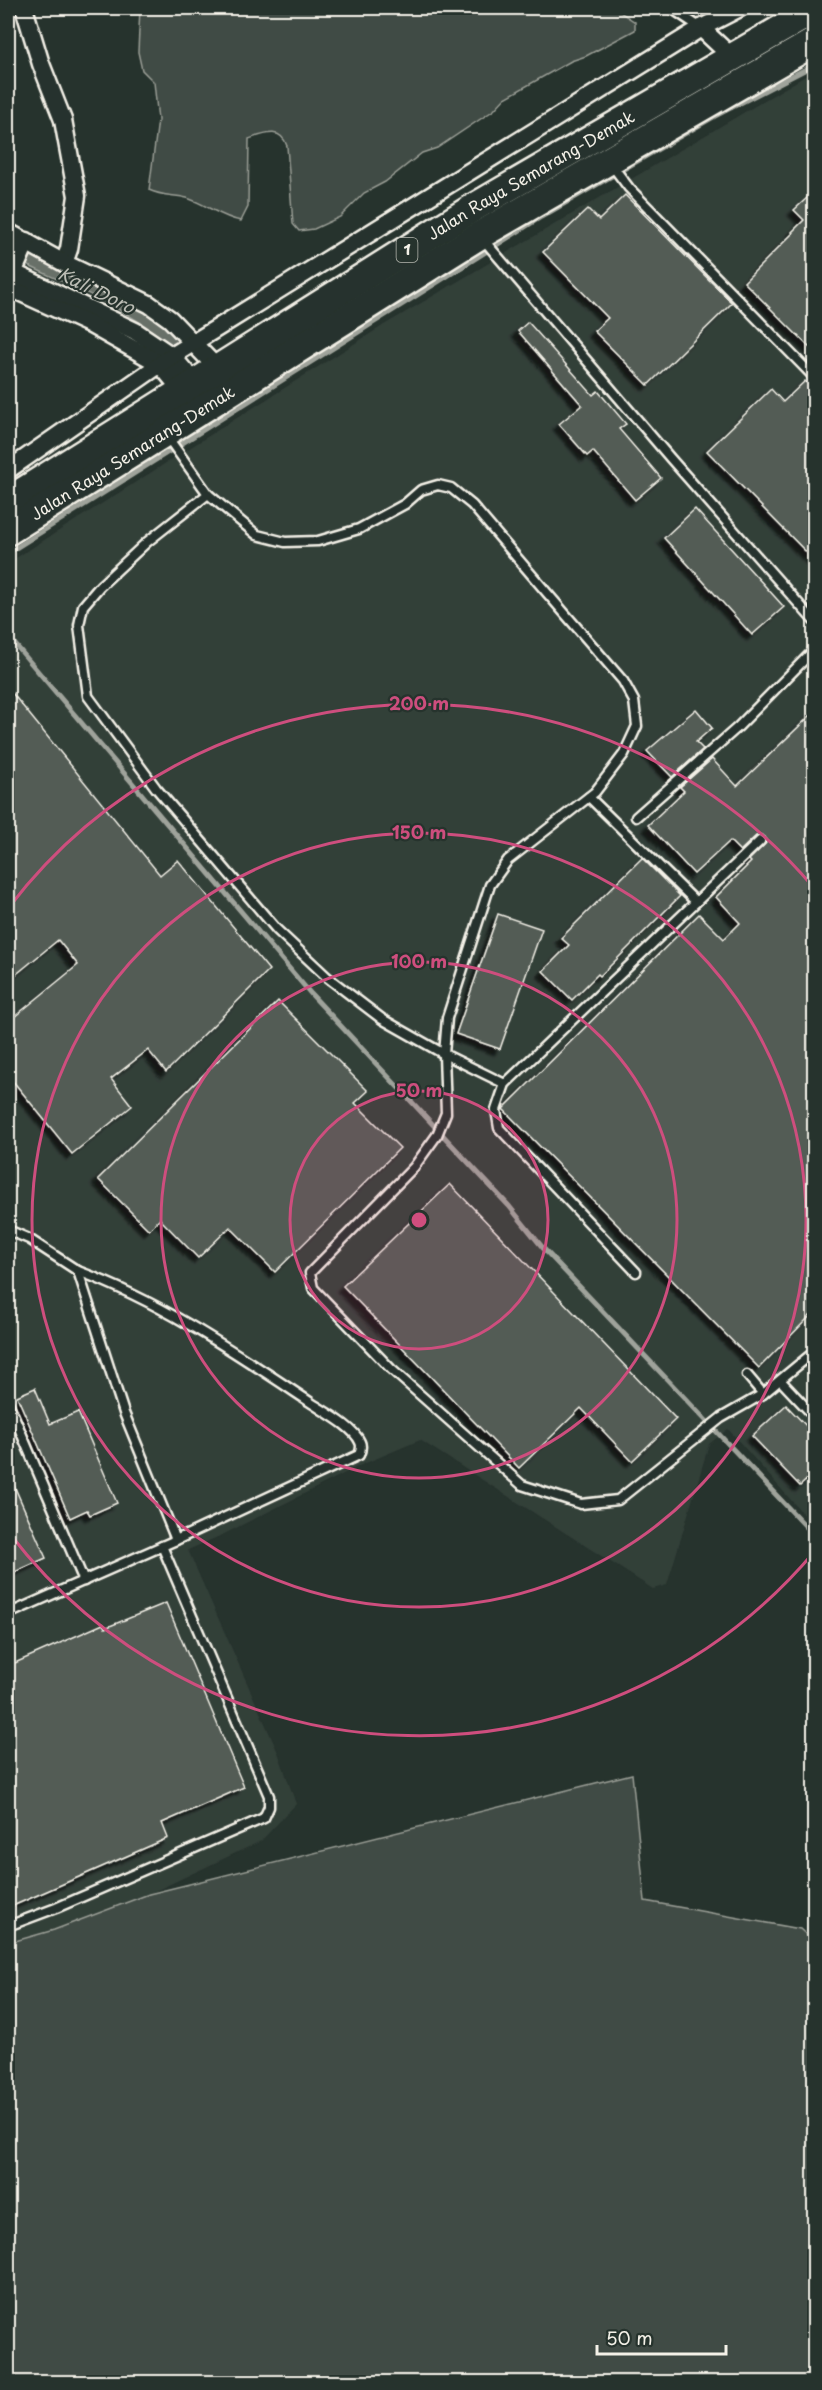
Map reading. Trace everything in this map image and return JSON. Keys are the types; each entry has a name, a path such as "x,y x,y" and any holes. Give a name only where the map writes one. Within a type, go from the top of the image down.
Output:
{"highway":[{"name":"Jalan Raya Semarang-Demak","path":"8,531 164,432 198,389 473,208 814,10"},
{"name":"Jalan Raya Semarang-Demak","path":"8,501 198,389 480,235 810,48"}],"street":[{"path":"24,8 41,64 63,120 77,196 69,249 64,262"},
{"path":"8,470 166,360 701,28 740,8"},
{"path":"701,28 733,58"},
{"path":"8,232 149,304 170,319 194,343 198,389"},
{"path":"26,243 11,274 89,324 166,360 198,389"}],"lane":[{"path":"671,8 701,28"},
{"path":"609,161 629,188 814,377"},
{"path":"480,235 671,459 814,621"},
{"path":"164,432 208,494 257,535 285,542 318,541 359,529 405,504 421,490 438,485 451,488 472,505 623,681 634,701 637,726 624,754 595,792 508,860 490,885 447,1018 444,1054 446,1113 437,1135 414,1167 310,1273 313,1288 391,1369 522,1485 581,1504 618,1500 721,1418 763,1394 814,1352"},
{"path":"208,494 147,542 100,586 83,606 79,626 88,696 156,788 277,930 327,977 382,1019 444,1054 505,1084"},
{"path":"636,817 738,727 814,650"},
{"path":"589,797 696,902"},
{"path":"636,1272 499,1128 496,1110 505,1084 760,841"},
{"path":"8,1230 29,1239 78,1271 100,1279 176,1316 347,1427 361,1443 359,1455 176,1540 8,1614"},
{"path":"78,1271 124,1413 176,1540"},
{"path":"747,1375 763,1394"},
{"path":"781,1381 814,1416"},
{"path":"8,1402 84,1581"},
{"path":"8,1926 56,1908 264,1818 269,1807 269,1796 162,1546"}],"shaded area":[{"path":"140,8 614,8 635,22 635,30 586,56 571,61 505,98 494,110 437,148 422,153 385,182 364,193 340,217 314,229 299,231 293,224 287,146 281,136 276,134 271,133 249,139 248,207 241,221 227,217 187,198 149,190 158,120 154,82 142,70 138,52"},
{"path":"814,71 814,1526 728,1429 709,1444 667,1585 653,1589 420,1440 361,1465 188,1550 279,1755 296,1804 261,1841 149,1894 54,1930 8,1943 8,563 384,325"},
{"path":"632,1774 645,1901 800,1929 814,1942 814,2382 8,2382 8,1943 54,1930 149,1894"}],"water":[{"name":"Kali Doro","path":"8,240 169,322 180,340 173,347 135,319 114,307 8,256"}],"building":[{"path":"625,195 732,303 648,385 594,331 608,318 543,252 588,209 599,220"},
{"path":"808,197 814,204 814,352 744,282 804,220 794,210"},
{"path":"528,322 593,395 598,391 626,424 619,429 661,478 635,500 593,451 587,456 559,424 582,405 518,331"},
{"path":"805,381 814,390 814,560 707,451 771,389 783,402"},
{"path":"695,509 784,607 752,635 664,538"},
{"path":"8,688 160,875 178,860 269,970 166,1072 148,1050 111,1079 132,1106 72,1154 8,1075 8,1022 78,965 58,940 8,981"},
{"path":"696,709 712,728 696,742 703,749 672,777 647,751"},
{"path":"814,712 814,1312 759,1368 503,1109 699,914 724,939 740,923 716,897 751,862 749,860 766,843 765,837 756,836 740,851 730,841 694,874 648,825 684,791 680,787 712,759 737,786"},
{"path":"642,858 680,896 600,976 598,974 572,1000 543,971 569,945 561,938"},
{"path":"498,914 542,929 500,1049 456,1034"},
{"path":"278,1001 368,1091 355,1103 400,1148 275,1272 230,1227 198,1258 160,1219 149,1230 98,1179"},
{"path":"450,1184 676,1419 632,1461 581,1408 519,1468 343,1286"},
{"path":"35,1388 50,1424 78,1412 117,1503 90,1515 87,1510 70,1518 17,1396"},
{"path":"786,1405 814,1434 814,1473 800,1486 752,1436"},
{"path":"8,1472 46,1558 8,1575"},
{"path":"166,1603 244,1787 162,1823 168,1838 8,1908 8,1666 103,1624 105,1628"}],"waterway":[{"path":"8,553 541,217 715,116 814,65"},
{"path":"8,636 311,994 509,1206 543,1248 814,1535"}]}
